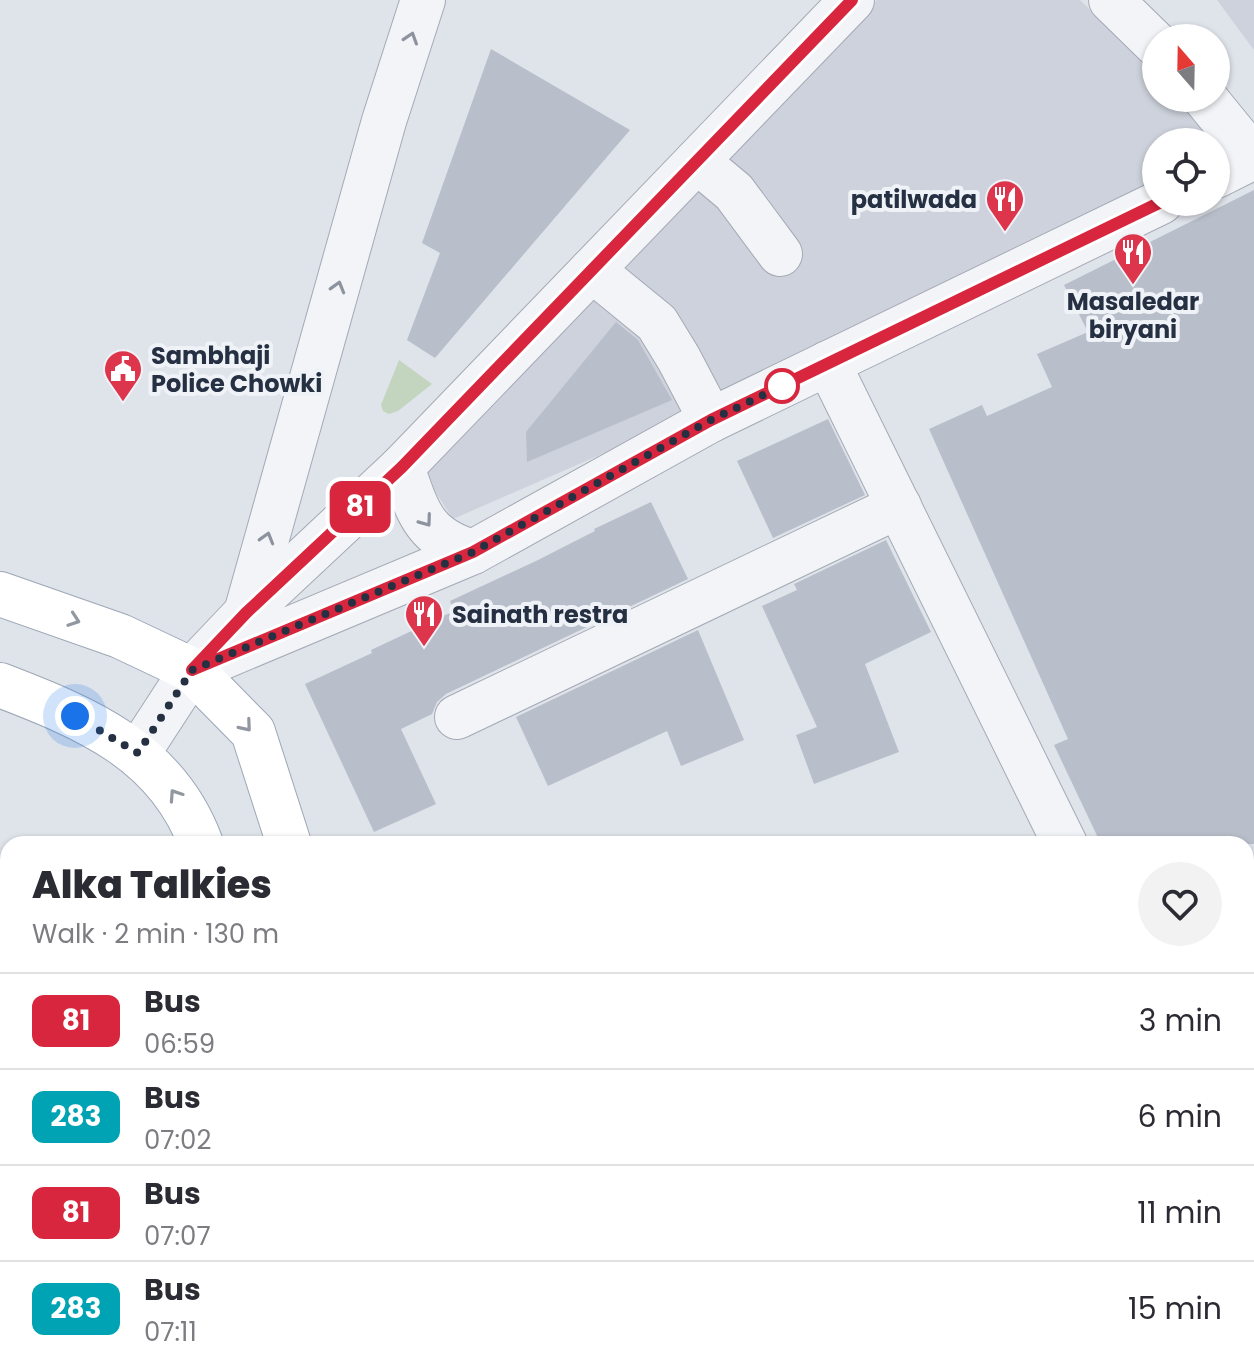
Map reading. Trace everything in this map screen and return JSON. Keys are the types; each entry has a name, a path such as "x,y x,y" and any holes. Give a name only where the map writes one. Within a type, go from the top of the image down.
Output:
{"main road":[{"path":"0,594 120,636 192,670 253,732 286,836"},
{"path":"0,685 59,708 138,753 171,788 198,836"}],"street":[{"path":"246,613 384,121 423,0"},
{"path":"138,753 192,670 246,613 402,467 852,0"},
{"path":"1111,0 1142,30"},
{"path":"1216,112 1254,158 1230,169"},
{"path":"697,161 734,192 780,254"},
{"path":"192,670 473,552 711,420 1142,211"},
{"path":"592,270 657,323 711,420"},
{"path":"828,363 1061,836"},
{"path":"402,467 415,506 431,530 449,545 473,552"},
{"path":"457,717 899,506"}],"shaded area":[{"path":"877,0 1080,0 1142,60 1142,112 1194,112 1211,128 1142,128 1142,193 760,385 453,519 417,464 715,159"},
{"path":"1217,0 1254,0 1254,50"}],"green space":[{"path":"399,360 432,384 398,411 389,414 383,411 381,405"}],"building":[{"path":"491,49 630,130 435,358 407,340 440,253 422,243"},
{"path":"1254,190 1254,836 1097,836 1054,745 1068,739 929,429 982,405 987,416 1052,387 1037,354 1088,332 1064,285 1202,216 1230,216 1230,202"},
{"path":"616,322 638,340 672,400 527,462 526,432"},
{"path":"828,419 865,495 773,538 737,461"},
{"path":"651,502 688,579 446,694 437,702 432,714 401,729 436,804 374,832 305,684 454,611 450,601"},
{"path":"886,540 931,632 865,664 899,752 814,784 796,735 817,727 762,606 797,590 794,584"},
{"path":"698,630 744,740 681,766 667,731 548,786 516,717"}],"bus line":[{"name":"81","path":"852,0 402,467 246,613 192,670 473,552 711,420 1142,211"}],"place":[{"name":"patilwada","path":"1005,233"},
{"name":"Masaledar biryani","path":"1133,286"},
{"name":"Sambhaji Police Chowki","path":"123,403"},
{"name":"Sainath restra","path":"424,648"}],"route":[{"path":"75,716 138,753 192,670 473,552 711,420 782,386"}]}
